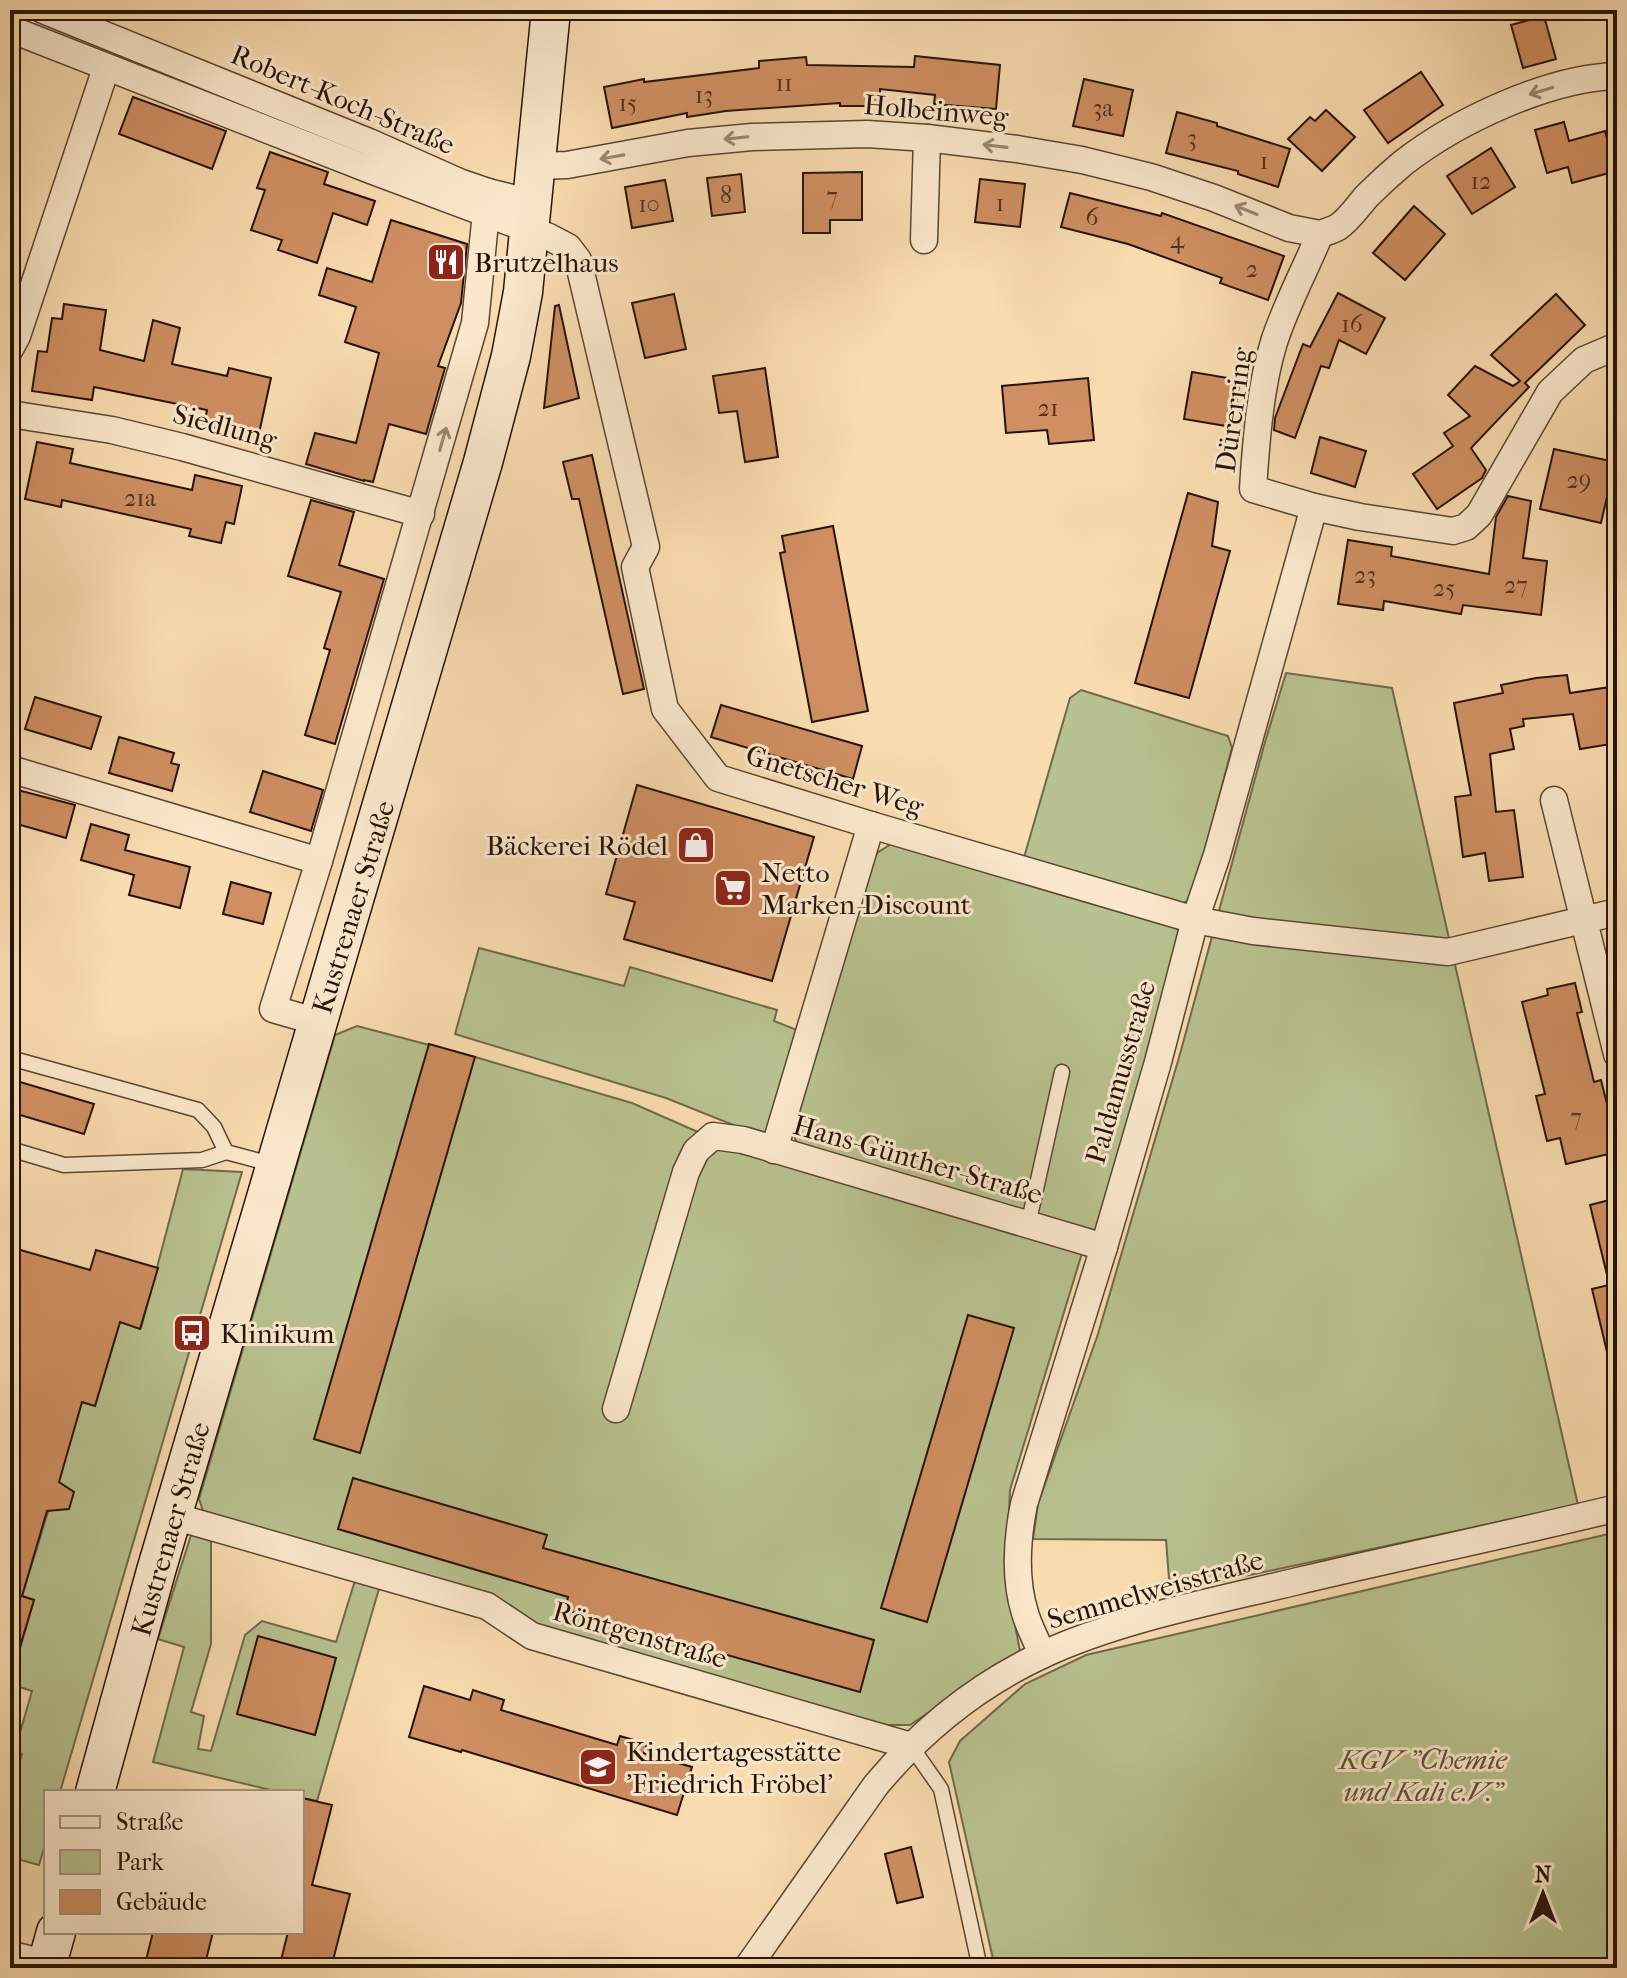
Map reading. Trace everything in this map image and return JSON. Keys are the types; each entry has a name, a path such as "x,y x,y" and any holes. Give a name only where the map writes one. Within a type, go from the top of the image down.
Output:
{"street":[{"name":"Robert-Koch-Straße","path":"43,10 369,142 412,174"},
{"name":"Kustrenaer Straße","path":"96,1790 275,1165 483,462 511,356 523,292 551,10"},
{"path":"10,29 106,68 487,203 533,200"},
{"path":"10,349 17,336 106,68"},
{"path":"1320,234 1338,227 1404,162 1491,111 1563,84 1617,76"},
{"name":"Holbeinweg","path":"533,200 567,165 688,143 752,137 867,134 927,138 1082,160 1151,177 1289,228 1320,234"},
{"path":"924,240 927,138"},
{"name":"Gnetscher Weg","path":"533,200 578,260 646,547 635,567 665,709 718,778 1195,920 1253,931 1448,952 1617,912"},
{"path":"318,1022 273,1009 475,323 487,203"},
{"name":"Dürerring","path":"1320,234 1274,343 1257,438 1253,489 1360,517 1453,531 1466,527 1479,515 1550,392 1584,360 1617,346"},
{"name":"Siedlung","path":"10,414 112,430 182,447 421,514"},
{"name":"Paldamusstraße","path":"1042,1655 1025,1615 1020,1593 1019,1530 1024,1504 1158,1062 1195,920 1217,855 1314,507"},
{"path":"10,769 319,861"},
{"path":"1554,800 1617,1054"},
{"path":"774,1150 871,825"},
{"name":"Hans-Günther-Straße","path":"616,1409 686,1172 696,1151 713,1136 734,1137 1104,1247"},
{"name":"Semmelweisstraße","path":"747,1968 876,1785 911,1746 976,1693 1042,1655 1109,1629 1186,1607 1617,1508"},
{"name":"Röntgenstraße","path":"173,1516 487,1606 532,1636 911,1746"}],"lane":[{"path":"10,1058 198,1110 214,1127 226,1152"},
{"path":"1028,1225 1062,1072"},
{"path":"10,1149 64,1165 202,1160 226,1152 275,1165"},
{"path":"911,1746 941,1789 980,1968"},
{"path":"10,1948 50,1953"}],"green space":[{"path":"1286,673 1392,688 1578,1505 1170,1592 1166,1540 1033,1539 1038,1504 1098,1334 1180,1054"},
{"path":"1081,690 1228,736 1232,748 1195,888 1188,901 1178,905 1023,861 1070,698"},
{"path":"891,844 1177,924 1181,937 1097,1233 797,1143 793,1134 795,1120 868,867 877,853"},
{"path":"479,948 624,986 630,967 777,1010 774,1021 797,1030 767,1131 758,1135 666,1098 455,1034"},
{"path":"357,1026 632,1103 732,1147 1082,1253 1010,1490 1006,1579 1020,1651 910,1725 877,1725 552,1635 204,1514 199,1499 335,1035"},
{"path":"183,1169 242,1172 61,1790 44,1790 44,1848 39,1865 10,1857 10,1796 22,1754 15,1750 32,1691 10,1684 34,1600 22,1596 82,1402 95,1406 120,1322 141,1328"},
{"path":"203,1531 211,1538 211,1644 191,1712 204,1716 198,1749 211,1751 245,1635 262,1621 336,1642 357,1574 381,1582 317,1801 304,1798 304,1790 271,1790 153,1762 184,1647 158,1639 191,1535"},
{"name":"KGV \"Chemie und Kali e.V.\"","path":"1617,1532 1617,1968 995,1968 949,1762 960,1741 1025,1684 1086,1655"}],"building":[{"path":"1544,16 1556,59 1523,68 1511,25"},
{"path":"915,56 1000,65 996,109 934,104 935,95 880,89 880,106 840,106 840,103 726,111 687,117 687,113 612,128 604,87 644,79 644,82 759,68 759,61 806,57 807,65 914,67"},
{"path":"1421,72 1443,105 1388,143 1364,110"},
{"path":"1084,79 1133,90 1123,136 1073,126"},
{"path":"133,97 226,131 212,169 119,134"},
{"path":"1326,110 1355,137 1322,171 1288,139 1310,117 1315,121"},
{"path":"1177,112 1290,149 1278,187 1238,174 1238,171 1166,153"},
{"path":"1564,122 1569,141 1605,131 1616,171 1572,183 1568,167 1547,173 1535,130"},
{"path":"1491,148 1515,187 1472,214 1447,176"},
{"path":"270,152 328,172 324,184 375,201 367,225 333,213 317,263 278,250 282,240 251,230 265,190 257,188"},
{"path":"862,172 862,220 830,220 830,233 803,233 803,173"},
{"path":"741,174 745,212 712,216 707,178"},
{"path":"980,179 1025,184 1020,227 975,222"},
{"path":"665,180 673,221 632,228 625,187"},
{"path":"1070,193 1161,216 1162,213 1284,256 1268,300 1220,283 1222,278 1128,244 1061,227"},
{"path":"1414,206 1445,234 1405,280 1373,253"},
{"path":"391,220 467,244 461,303 438,366 445,368 426,434 389,424 373,482 306,464 315,433 356,443 379,353 345,342 356,307 319,295 327,268 372,282"},
{"path":"1338,293 1385,318 1366,354 1339,340 1329,368 1321,366 1295,438 1274,430 1275,418 1303,344 1310,347"},
{"path":"674,294 686,349 645,358 632,303"},
{"path":"1556,294 1585,325 1525,383 1529,387 1471,448 1486,470 1482,478 1437,509 1413,474 1453,446 1444,433 1470,416 1448,395 1475,366 1513,386 1520,381 1491,355"},
{"path":"64,304 106,310 100,350 144,361 153,320 180,328 172,364 227,376 229,368 271,378 258,438 204,426 207,410 94,387 92,400 32,391 38,351 47,352 52,318 62,319"},
{"path":"559,305 579,398 544,408 555,306"},
{"path":"765,368 778,457 745,462 737,411 719,413 713,376"},
{"path":"1192,372 1240,380 1232,427 1184,419"},
{"path":"1088,378 1094,440 1049,444 1047,430 1006,433 1002,386"},
{"path":"1320,437 1366,451 1355,487 1311,473"},
{"path":"37,442 73,449 70,463 192,490 195,475 242,486 234,524 226,522 221,543 189,536 191,529 62,500 61,507 25,499"},
{"path":"1554,449 1615,462 1601,523 1540,509"},
{"path":"592,455 644,689 623,694 579,499 572,499 563,462"},
{"path":"1188,493 1218,502 1212,546 1230,551 1189,698 1135,683"},
{"path":"1508,496 1531,501 1523,558 1547,561 1541,615 1463,605 1461,614 1384,601 1383,610 1338,604 1348,540 1392,547 1391,556 1489,574 1496,517"},
{"path":"311,500 354,512 339,565 384,579 335,744 305,735 330,650 324,648 341,592 288,576"},
{"path":"833,526 868,711 812,722 780,553 785,552 782,536"},
{"path":"1567,675 1570,693 1617,686 1617,743 1580,749 1573,714 1523,719 1524,726 1510,729 1514,749 1490,754 1496,812 1514,810 1523,877 1489,881 1485,853 1463,857 1455,797 1471,795 1454,703 1503,693 1501,685"},
{"path":"35,697 101,717 91,749 25,729"},
{"path":"721,705 862,746 853,779 711,737"},
{"path":"119,737 174,753 171,763 179,765 172,791 109,773"},
{"path":"263,771 323,790 311,831 250,812"},
{"path":"637,785 814,837 772,981 624,939 635,902 606,894"},
{"path":"10,788 75,805 66,838 10,822"},
{"path":"91,824 129,835 125,850 190,867 180,908 129,895 134,875 81,860"},
{"path":"231,882 271,893 263,924 223,914"},
{"path":"1575,983 1582,1012 1577,1013 1594,1082 1601,1080 1617,1152 1566,1164 1560,1138 1547,1141 1536,1096 1545,1094 1522,1002 1548,995 1547,989"},
{"path":"429,1044 475,1057 360,1453 314,1439"},
{"path":"10,1079 94,1104 84,1134 10,1112"},
{"path":"1617,1198 1617,1282 1609,1283 1590,1205"},
{"path":"10,1247 90,1270 96,1250 158,1268 140,1329 120,1322 95,1406 82,1402 59,1482 74,1492 69,1509 47,1511 22,1596 34,1600 16,1660 10,1659"},
{"path":"1617,1283 1617,1354 1608,1356 1592,1289"},
{"path":"968,1315 1014,1328 927,1622 881,1608"},
{"path":"353,1478 547,1535 543,1548 874,1640 860,1692 565,1610 568,1597 338,1529"},
{"path":"258,1636 336,1658 315,1735 237,1714"},
{"path":"424,1686 470,1700 473,1690 504,1700 501,1710 617,1745 620,1736 647,1744 644,1753 692,1767 677,1815 409,1737"},
{"path":"304,1798 332,1805 312,1885 350,1894 331,1968 279,1968 288,1934 304,1934"},
{"path":"911,1847 923,1897 897,1903 885,1854"},
{"path":"152,1934 212,1934 204,1968 144,1968"}],"place":[{"name":"Brutzelhaus","path":"446,262"},
{"name":"Bäckerei Rödel","path":"696,845"},
{"name":"Netto Marken-Discount","path":"733,888"},
{"name":"Klinikum","path":"192,1333"},
{"name":"Kindertagesstätte 'Friedrich Fröbel'","path":"598,1767"}]}
